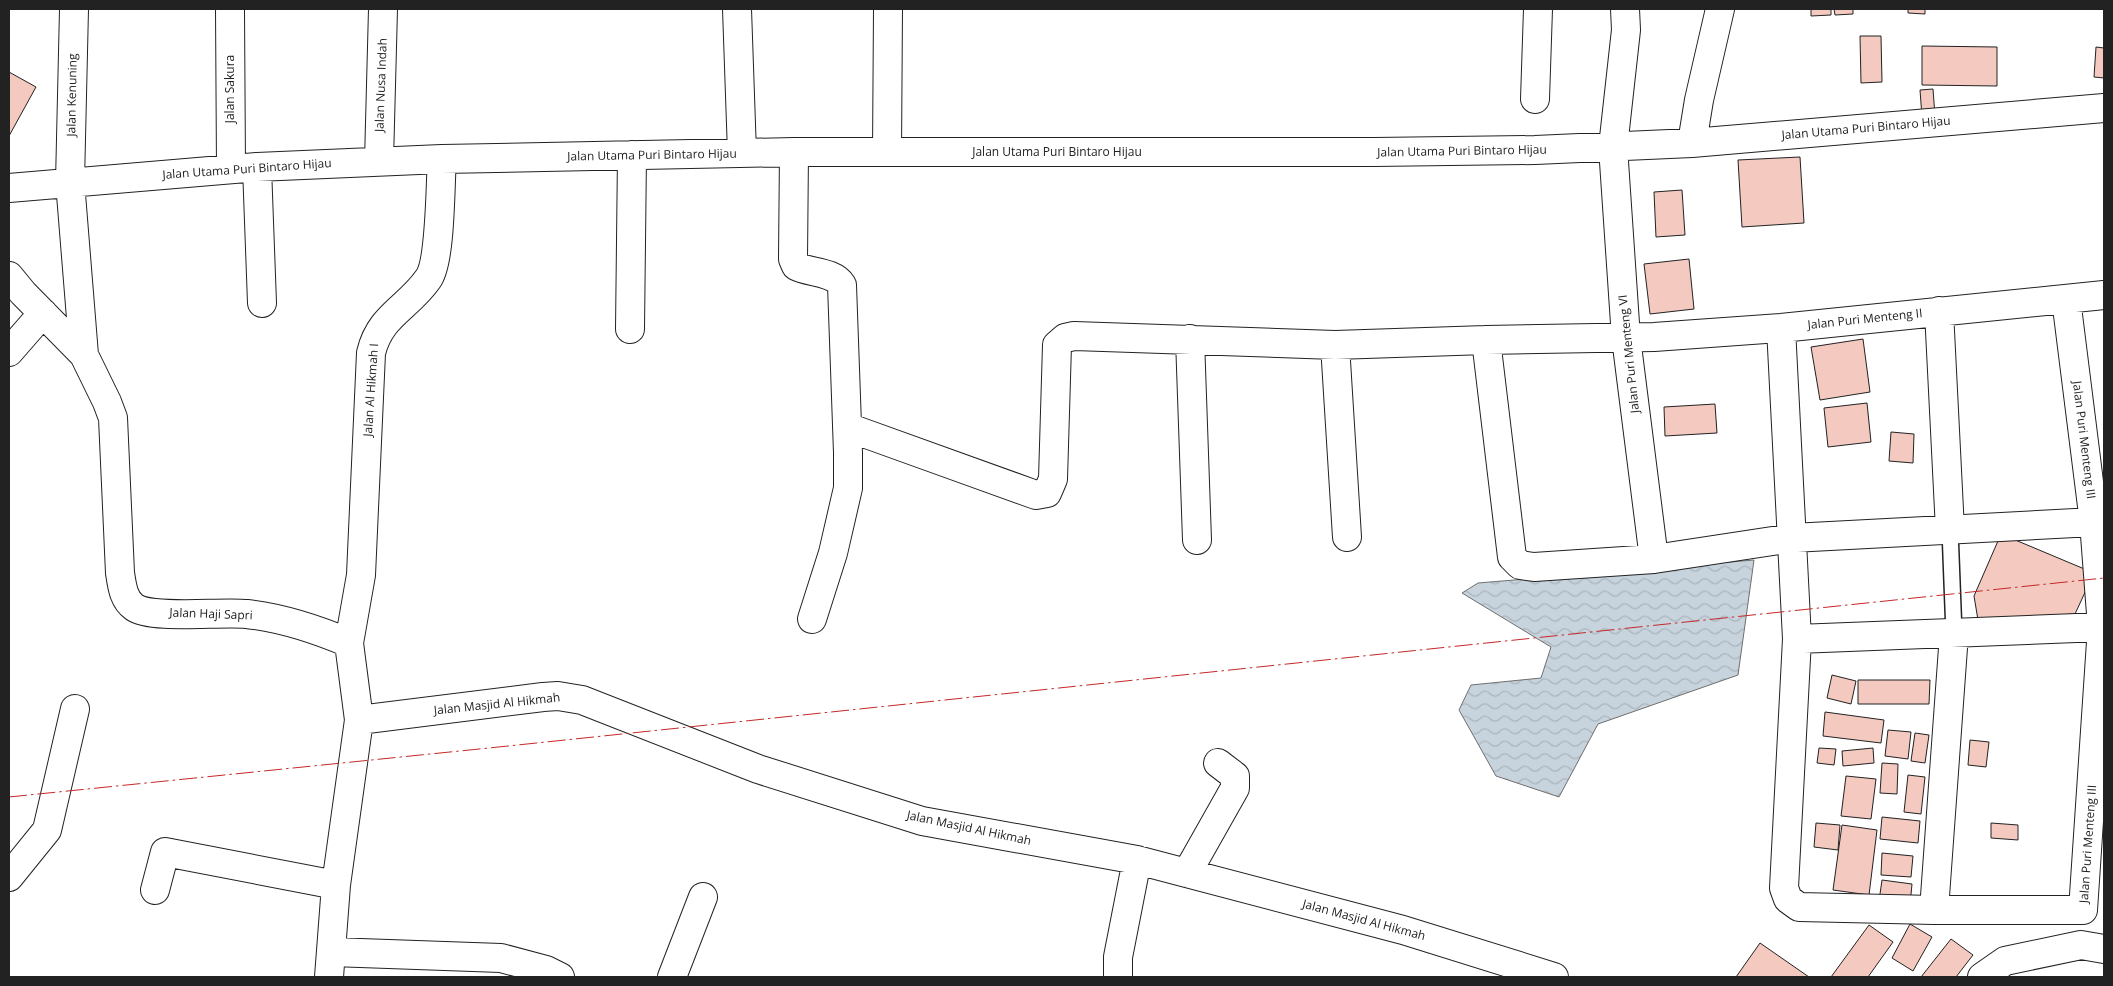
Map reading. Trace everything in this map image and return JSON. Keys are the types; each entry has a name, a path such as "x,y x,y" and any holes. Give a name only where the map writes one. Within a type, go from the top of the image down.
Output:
{"street":[{"name":"Jalan Kenuning","path":"74,9 70,182 84,355"},
{"name":"Jalan Sakura","path":"230,9 244,168 262,303"},
{"name":"Jalan Nusa Indah","path":"379,161 383,9"},
{"path":"737,9 742,153"},
{"path":"888,9 888,152"},
{"path":"1536,99 1538,9"},
{"name":"Jalan Puri Menteng VI","path":"1625,9 1626,30 1613,147 1626,338 1654,559"},
{"path":"1692,143 1699,100 1720,9"},
{"name":"Jalan Utama Puri Bintaro Hijau","path":"9,188 244,168 442,159 794,152 1374,152 1613,147 1692,143 2104,108"},
{"path":"794,152 793,259 796,266 804,271 831,276 839,280 842,285 848,488 833,553 812,619"},
{"path":"630,329 632,155"},
{"name":"Jalan Al Hikmah I","path":"349,643 361,575 371,353 375,338 383,325 430,278 436,260 442,159"},
{"name":"Jalan Haji Sapri","path":"13,293 44,313 84,355 108,402 113,418 120,572 124,594 134,607 153,612 245,614 278,619 315,629 349,643"},
{"name":"Jalan Puri Menteng II","path":"847,427 1036,494 1047,493 1053,479 1057,346 1065,338 1074,336 1335,345 1626,338 1781,328 2104,295"},
{"name":"Jalan Puri Menteng III","path":"1934,910 2083,910 2102,627 2094,522 2066,299"},
{"path":"1939,312 1950,530"},
{"path":"9,352 44,313"},
{"path":"1781,328 1797,639 1784,888 1788,899 1799,907 1934,910 1954,634"},
{"path":"1190,339 1198,540"},
{"path":"1486,340 1512,557 1520,565 1534,567 1654,559 1792,538 2094,522"},
{"path":"1335,345 1347,537"},
{"path":"1797,639 2102,627"},
{"path":"349,643 359,720 336,885 330,964 501,958 537,967 560,977"},
{"name":"Jalan Masjid Al Hikmah","path":"359,720 543,697 570,697 591,703 758,769 922,821 1137,860 1403,930 1554,977"},
{"path":"9,877 47,830 75,709"},
{"path":"1187,873 1235,788 1235,776 1218,763"},
{"path":"155,890 165,852 336,885"},
{"path":"1118,977 1118,957 1137,860"},
{"path":"672,977 703,897"},
{"path":"1982,977 2005,961 2081,945 2104,949"}],"lane":[{"path":"1950,530 1954,634"}],"water":[{"path":"1754,560 1738,675 1598,724 1559,797 1496,776 1459,710 1471,685 1541,678 1551,647 1462,593 1478,583"}],"building":[{"path":"1811,9 1831,9 1831,15 1811,16"},
{"path":"1834,9 1853,9 1853,14 1835,15"},
{"path":"1908,9 1925,9 1925,14 1908,13"},
{"path":"1860,36 1881,36 1882,82 1861,83"},
{"path":"1922,46 1997,47 1997,86 1922,85"},
{"path":"2096,47 2104,48 2104,78 2094,77"},
{"path":"9,72 36,87 9,136"},
{"path":"1933,89 1935,116 1922,117 1920,90"},
{"path":"1800,157 1804,223 1742,227 1738,160"},
{"path":"1682,190 1685,235 1656,237 1654,192"},
{"path":"1689,259 1694,309 1650,314 1644,264"},
{"path":"1863,339 1870,392 1820,400 1811,347"},
{"path":"1867,403 1871,442 1828,447 1824,408"},
{"path":"1715,404 1717,433 1665,436 1664,407"},
{"path":"1891,432 1914,434 1913,463 1889,461"},
{"path":"2001,534 2094,573 2075,614 1978,620 1974,596"},
{"path":"1832,675 1856,681 1851,704 1827,698"},
{"path":"1858,680 1930,680 1929,704 1858,704"},
{"path":"1825,712 1884,720 1881,743 1823,736"},
{"path":"1888,730 1911,732 1908,759 1885,756"},
{"path":"1915,733 1929,735 1925,763 1911,761"},
{"path":"1970,740 1989,742 1986,767 1968,765"},
{"path":"1819,748 1836,749 1834,765 1817,763"},
{"path":"1873,748 1874,763 1843,766 1842,751"},
{"path":"1882,763 1898,764 1897,794 1880,793"},
{"path":"1908,775 1925,777 1921,814 1904,812"},
{"path":"1846,776 1876,779 1871,819 1841,816"},
{"path":"1882,817 1920,821 1918,843 1880,839"},
{"path":"1816,823 1840,825 1838,850 1814,847"},
{"path":"1991,823 2018,825 2018,840 1991,838"},
{"path":"1842,825 1877,830 1869,895 1833,890"},
{"path":"1882,853 1913,856 1911,877 1881,875"},
{"path":"1882,880 1912,884 1910,905 1879,901"},
{"path":"1910,924 1932,937 1913,971 1892,958"},
{"path":"1869,925 1893,942 1868,977 1831,977"},
{"path":"1951,939 1973,955 1956,977 1921,977"},
{"path":"1760,943 1809,977 1736,977"}],"power":[{"path":"9,797 2104,578"}]}
